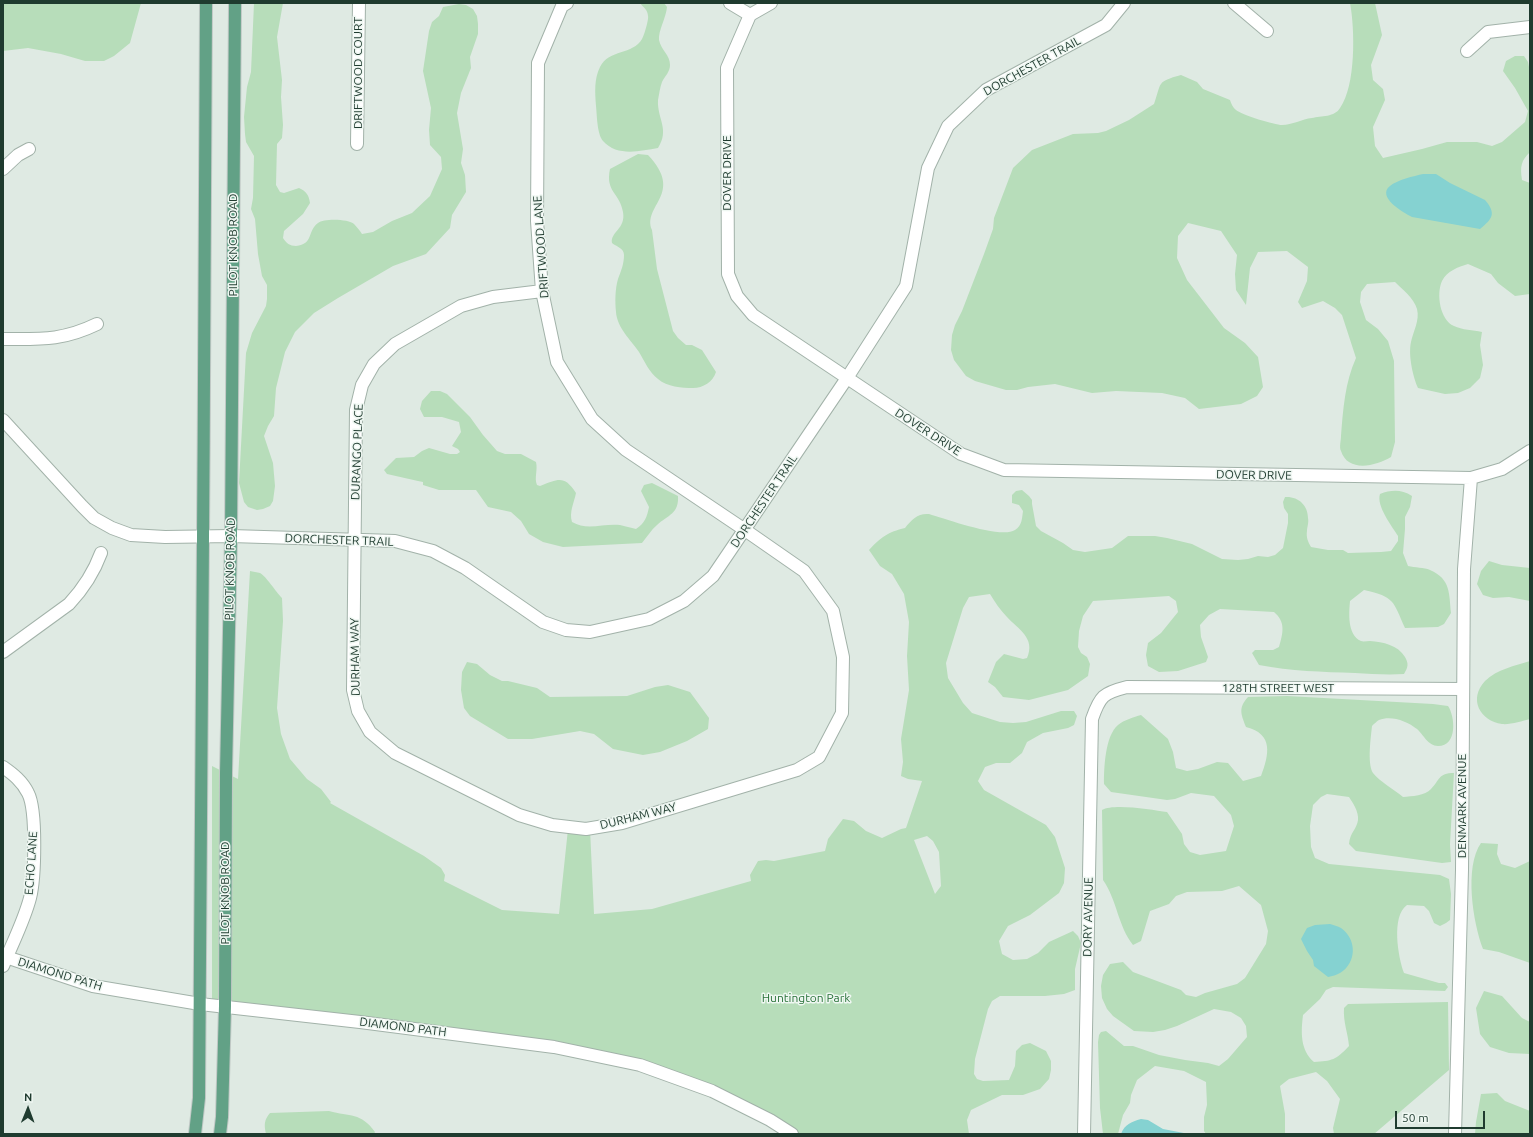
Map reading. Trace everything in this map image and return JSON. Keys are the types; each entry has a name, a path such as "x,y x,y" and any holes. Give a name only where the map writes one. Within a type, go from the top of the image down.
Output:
{"main road":[{"name":"PILOT KNOB ROAD","path":"195,1134 199,1098 203,760 202,536 206,3"},
{"name":"PILOT KNOB ROAD","path":"220,1134 222,1117 225,1006 226,773 231,536 234,3"}],"street":[{"name":"DRIFTWOOD COURT","path":"357,144 359,3"},
{"path":"730,3 750,16 772,3"},
{"name":"DORCHESTER TRAIL","path":"3,420 94,518 131,536 231,536 394,541 433,551 465,568 543,622 566,630 590,632 649,619 684,602 713,576 847,378 906,286 928,168 948,126 986,90 1106,26 1124,3"},
{"path":"1234,3 1267,32"},
{"name":"DRIFTWOOD LANE","path":"562,4 538,63 537,221 542,291 557,362 592,419 626,450 745,530"},
{"name":"DOVER DRIVE","path":"750,16 727,68 728,274 737,296 753,315 961,454 1004,470 1472,478 1502,469 1530,451"},
{"path":"1467,51 1488,32 1530,26"},
{"path":"3,169 18,155 29,150"},
{"name":"DURANGO PLACE","path":"354,539 356,410 362,385 374,364 395,344 461,306 493,297 542,291"},
{"path":"3,339 56,338 97,324"},
{"name":"DENMARK AVENUE","path":"1455,1134 1462,878 1464,569 1472,478"},
{"name":"DURHAM WAY","path":"354,539 354,690 358,711 370,732 394,753 519,815 552,825 586,829 622,823 797,770 819,757 842,713 844,657 833,611 804,571 745,530"},
{"path":"3,652 76,597 91,575 101,553"},
{"name":"128TH STREET WEST","path":"1098,701 1110,691 1127,687 1463,689"},
{"name":"DORY AVENUE","path":"1084,1134 1092,719 1098,701"},
{"name":"ECHO LANE","path":"3,767 18,779 28,793 32,802 34,861 30,899 4,960"},
{"name":"DIAMOND PATH","path":"4,960 94,986 200,1004 554,1047 640,1065 712,1090 770,1120 792,1134"}],"green space":[{"path":"3,3 141,3 130,43 114,56 104,61 85,61 61,54 28,48 3,51"},
{"path":"254,3 283,3 277,37 282,80 281,97 283,125 282,138 277,144 276,185 280,192 284,193 299,188 301,189 307,194 310,203 303,214 284,231 284,240 288,244 294,246 305,243 308,240 312,230 321,221 347,221 355,225 362,234 373,232 392,221 412,213 430,196 442,169 441,157 430,145 429,130 431,108 423,71 429,31 432,22 439,16 443,7 459,4 466,5 473,9 477,16 478,24 478,34 470,57 471,68 461,93 457,113 463,149 461,163 465,175 466,192 452,215 450,228 426,254 393,266 338,298 314,313 295,332 285,352 276,388 274,416 264,436 273,463 275,486 273,501 270,506 257,510 248,507 244,502 239,483 246,353 252,333 266,306 267,299 267,285 262,276 258,254 255,219 251,209 253,198 254,156 246,142 244,117 247,87 251,72"},
{"path":"640,3 664,3 667,7 659,40 669,58 670,67 661,84 658,100 663,135 658,148 629,152 609,146 601,138 598,124 595,91 598,72 604,61 615,54 633,48 642,39 646,28 648,14"},
{"path":"1350,3 1375,3 1382,35 1371,65 1373,80 1383,89 1385,100 1373,127 1375,146 1383,158 1447,142 1477,142 1492,146 1502,142 1525,122 1528,111 1503,71 1506,61 1515,56 1524,56 1528,62 1530,72 1530,152 1523,161 1521,171 1522,180 1530,183 1530,294 1515,296 1498,283 1491,274 1468,264 1450,272 1444,278 1440,286 1440,306 1442,313 1449,323 1460,328 1482,332 1480,345 1483,365 1480,378 1470,388 1458,393 1445,394 1418,388 1414,378 1410,353 1411,342 1418,317 1417,309 1408,294 1395,282 1367,284 1361,292 1360,302 1366,320 1378,329 1388,341 1394,361 1395,442 1391,457 1385,460 1363,466 1350,462 1345,458 1340,446 1345,396 1349,377 1356,358 1342,315 1335,308 1323,301 1302,308 1298,302 1307,281 1308,267 1287,251 1258,252 1250,268 1246,305 1236,290 1235,274 1237,255 1221,231 1188,223 1178,236 1177,258 1187,280 1224,328 1245,343 1258,357 1263,387 1257,396 1241,404 1199,409 1185,398 1162,393 1116,391 1092,393 1055,384 1028,387 1017,390 1006,390 975,381 966,376 954,360 951,350 952,335 984,254 993,229 994,218 1013,168 1032,150 1073,134 1098,133 1106,131 1129,120 1154,104 1159,87 1164,81 1181,75 1197,82 1203,89 1230,100 1234,108 1239,112 1273,123 1286,125 1308,119 1328,116 1335,113 1340,108 1345,98 1352,72 1353,27"},
{"path":"638,154 648,155 658,168 663,180 663,189 650,221 657,269 673,331 686,345 692,345 702,350 716,372 713,379 707,384 697,388 666,384 658,379 625,334 617,318 615,304 616,291 623,264 624,253 622,249 612,243 612,239 622,222 623,212 619,200 611,188 609,177 610,169"},
{"path":"431,391 440,391 447,394 470,417 497,451 505,454 521,454 536,462 537,485 540,486 557,480 568,483 576,493 571,511 571,518 572,522 578,525 620,525 636,529 645,520 649,507 641,491 644,485 652,483 678,496 677,507 672,514 651,531 642,543 563,547 543,542 529,534 521,521 511,512 488,507 476,490 439,490 423,485 423,482 387,474 384,470 396,458 414,457 429,448 450,454 457,454 460,452 452,446 461,432 459,422 442,417 424,417 420,409 422,401"},
{"name":"Huntington Park","path":"1022,490 1032,500 1036,526 1041,531 1073,550 1085,552 1112,548 1128,536 1155,536 1192,544 1222,559 1238,560 1258,556 1268,557 1275,555 1283,548 1288,523 1288,514 1284,508 1283,502 1285,497 1294,498 1304,505 1308,513 1307,537 1311,547 1328,550 1343,550 1348,553 1391,551 1398,541 1398,536 1382,510 1379,499 1380,494 1392,491 1404,492 1412,496 1410,507 1405,517 1403,553 1408,566 1428,569 1442,578 1448,588 1451,613 1444,624 1438,627 1405,628 1395,606 1382,595 1364,590 1350,601 1350,623 1353,634 1361,641 1385,643 1402,653 1407,662 1407,667 1404,674 1307,671 1259,665 1252,653 1255,650 1273,650 1279,647 1282,637 1282,624 1278,616 1274,612 1220,609 1209,615 1200,625 1201,637 1208,657 1206,662 1178,671 1159,672 1148,666 1146,655 1148,643 1161,633 1178,612 1176,601 1169,596 1093,601 1083,616 1079,631 1078,647 1081,653 1087,657 1090,664 1088,676 1068,690 1029,700 1003,697 995,687 988,682 996,662 1004,654 1023,659 1027,658 1029,651 1028,639 1021,630 1002,612 990,594 969,597 963,608 946,663 948,678 963,703 972,713 1000,722 1013,723 1026,722 1061,711 1074,711 1077,716 1074,725 1068,728 1043,733 1027,742 1022,753 1010,763 996,763 985,767 978,781 984,790 1046,825 1055,837 1065,868 1064,883 1059,893 1030,915 1008,926 999,941 1002,954 1013,960 1027,959 1038,953 1049,942 1073,931 1078,936 1081,943 1075,969 1075,990 1064,994 1045,996 1000,996 992,1001 988,1009 975,1059 974,1074 977,1079 983,1081 1009,1080 1015,1066 1016,1051 1022,1045 1030,1043 1046,1051 1051,1061 1049,1079 1040,1089 1023,1095 1002,1095 971,1110 967,1120 969,1134 788,1134 734,1104 624,1064 554,1049 212,1004 212,766 238,779 250,571 260,573 282,598 283,621 277,708 281,734 290,759 307,779 321,789 331,802 330,803 424,856 441,868 445,875 444,881 502,910 559,914 568,829 590,829 594,914 652,909 751,881 750,875 758,861 774,861 825,851 828,839 843,819 854,821 866,831 882,838 906,828 922,781 908,779 901,776 903,762 901,739 909,690 907,656 909,622 904,594 892,574 880,566 869,550 885,536 894,531 905,528 916,517 922,514 929,514 960,524 986,530 1008,532 1015,530 1020,524 1023,511 1019,505 1012,503 1012,495 1016,491","holes":["927,836 933,841 939,852 941,886 935,894 914,840"]},
{"path":"1489,561 1502,565 1530,568 1530,601 1509,597 1493,598 1483,595 1477,584 1481,571"},
{"path":"1530,661 1530,719 1516,723 1502,724 1488,719 1482,714 1477,702 1477,695 1485,681 1495,674 1512,666"},
{"path":"467,662 477,664 490,675 502,681 537,688 550,697 627,696 655,687 668,685 690,692 709,718 708,729 687,741 660,752 643,755 613,749 594,734 580,731 532,739 508,739 470,716 464,708 461,690 462,672"},
{"path":"1287,696 1448,706 1452,716 1453,730 1449,741 1444,745 1438,746 1431,744 1417,729 1404,721 1389,718 1379,720 1372,726 1370,763 1373,773 1403,797 1425,793 1431,789 1442,776 1449,773 1454,773 1450,844 1451,862 1442,863 1356,851 1349,844 1357,823 1358,814 1349,797 1327,794 1321,797 1313,805 1310,826 1311,847 1315,858 1329,864 1440,875 1449,879 1451,894 1450,920 1440,926 1434,923 1429,911 1424,906 1407,905 1402,910 1397,927 1398,947 1404,973 1439,983 1445,983 1448,987 1445,991 1333,987 1326,990 1320,999 1303,1015 1302,1040 1306,1052 1314,1062 1333,1059 1349,1046 1344,1013 1344,1008 1348,1004 1448,1002 1449,1070 1374,1134 1334,1134 1333,1128 1340,1099 1327,1081 1316,1072 1289,1079 1280,1086 1285,1114 1285,1134 1206,1134 1204,1131 1204,1117 1207,1105 1206,1082 1184,1071 1155,1066 1137,1080 1131,1095 1130,1103 1123,1115 1118,1134 1103,1134 1100,1108 1098,1042 1101,1032 1106,1031 1124,1046 1133,1046 1159,1055 1219,1066 1228,1059 1247,1037 1246,1026 1241,1018 1231,1012 1214,1009 1165,1030 1153,1032 1134,1031 1113,1016 1107,1009 1102,998 1101,986 1103,975 1110,964 1123,962 1133,972 1181,990 1186,995 1196,997 1237,984 1245,978 1266,944 1268,931 1261,905 1239,886 1222,891 1187,892 1176,896 1169,904 1150,911 1141,941 1133,945 1124,930 1108,888 1103,880 1102,810 1115,807 1124,807 1167,812 1182,834 1184,844 1190,852 1200,855 1226,851 1234,826 1231,815 1214,796 1191,793 1175,799 1167,800 1111,792 1104,784 1106,753 1110,737 1120,723 1141,715 1168,739 1173,752 1176,768 1187,771 1198,769 1217,762 1228,763 1243,781 1261,776 1266,760 1267,746 1261,735 1255,730 1246,727 1241,711 1243,704 1248,697"},
{"path":"1481,843 1498,844 1497,854 1501,864 1515,868 1530,861 1530,963 1499,952 1483,949 1476,925 1472,895 1473,866 1476,853"},
{"path":"1484,991 1502,996 1522,1018 1530,1022 1530,1054 1509,1053 1490,1047 1480,1034 1476,1008"},
{"path":"1497,1093 1505,1101 1530,1111 1530,1134 1475,1134 1481,1094"},
{"path":"329,1111 360,1118 365,1121 375,1132 374,1134 266,1134 265,1123 270,1113"}],"water":[{"path":"1423,174 1436,174 1450,183 1485,200 1492,213 1492,216 1488,222 1480,229 1412,217 1403,212 1389,200 1386,195 1390,186 1401,180"},
{"path":"1330,924 1340,927 1346,933 1350,938 1353,951 1350,963 1346,969 1339,974 1328,977 1314,966 1313,960 1301,939 1307,928 1315,925"},
{"path":"1141,1119 1148,1120 1163,1129 1189,1134 1121,1134 1124,1128 1129,1124"}]}
